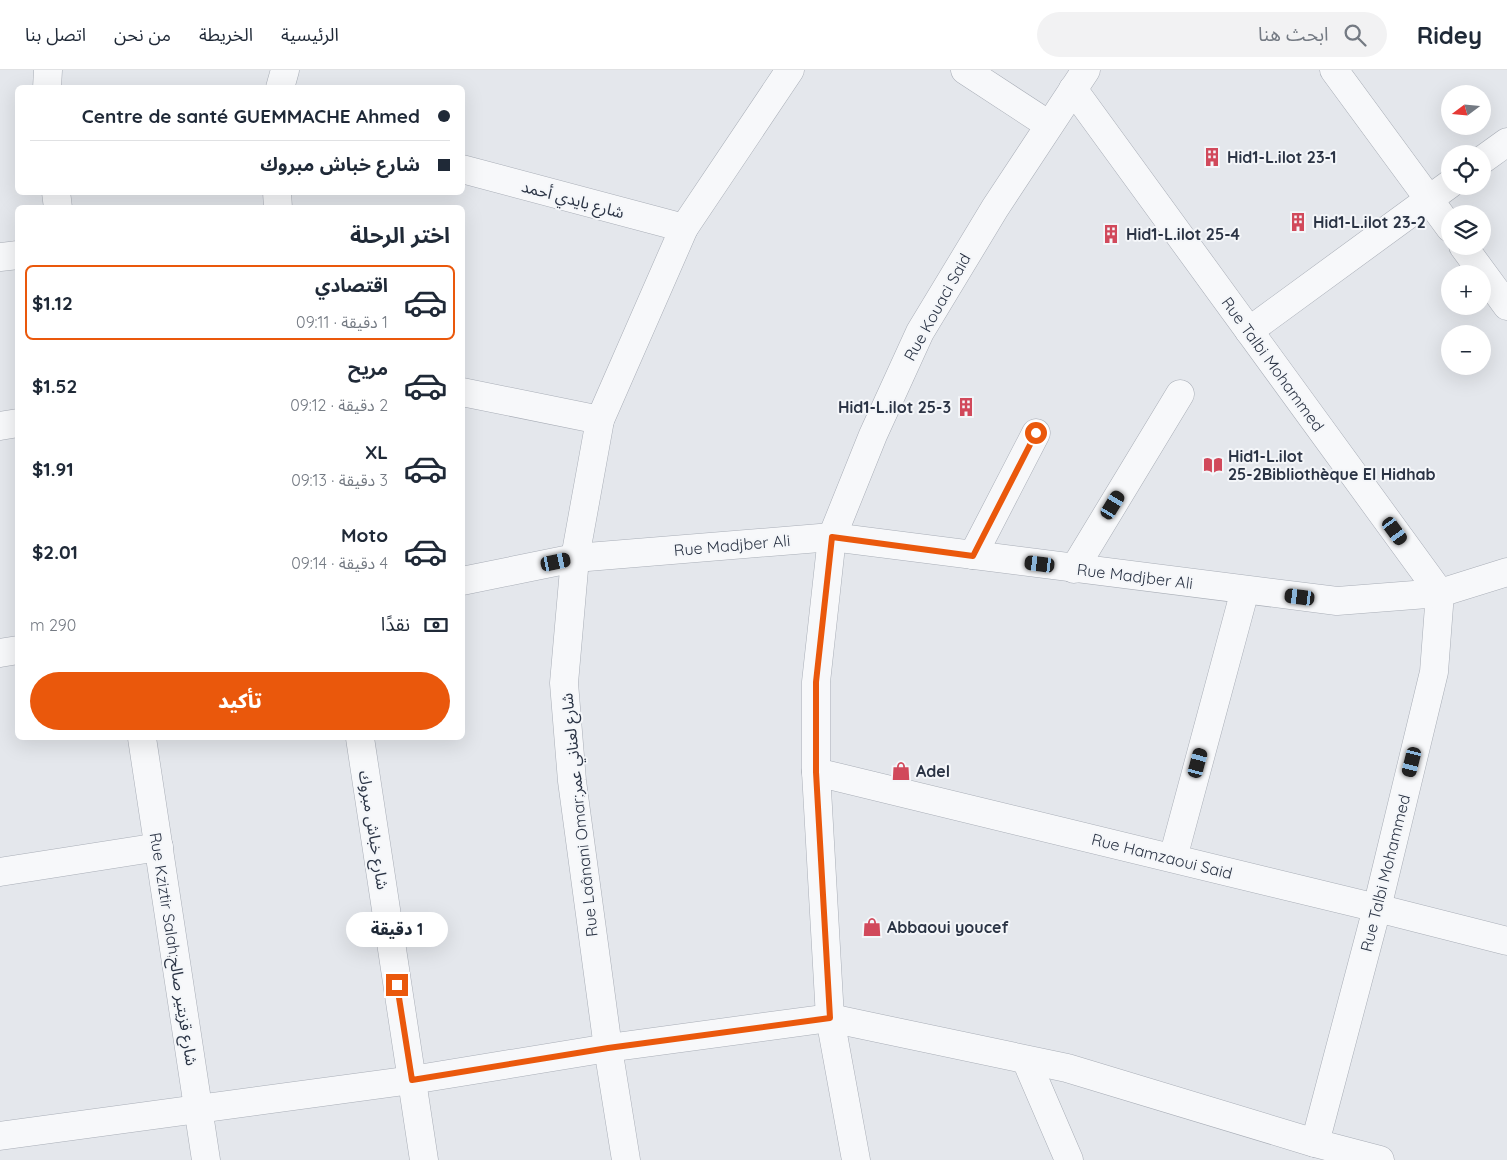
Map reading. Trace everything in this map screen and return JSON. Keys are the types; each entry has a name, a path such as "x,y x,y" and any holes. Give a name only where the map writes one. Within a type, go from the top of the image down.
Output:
{"street":[{"path":"48,70 48,85"},
{"path":"281,85 285,70"},
{"name":"Rue Laânani Omar;شارع لعناني عمر","path":"626,1160 608,1048 572,781 564,683 575,558 600,420 684,228 790,70"},
{"path":"965,70 1049,125"},
{"path":"1334,70 1439,191 1443,205"},
{"name":"Rue Kouaci Said","path":"856,1160 830,1018 816,772 816,682 832,537 873,435 920,332 995,208 1080,79"},
{"name":"Rue Talbi Mohammed","path":"1080,79 1249,331 1440,593 1434,672 1377,908 1315,1143"},
{"path":"1491,154 1507,142"},
{"name":"شارع بايدي أحمد","path":"465,171 684,228"},
{"path":"1249,331 1439,191"},
{"path":"0,257 15,255"},
{"path":"1470,255 1507,306"},
{"path":"465,393 600,420"},
{"path":"1074,569 1180,394"},
{"path":"0,426 15,424"},
{"path":"973,556 1036,433"},
{"name":"Rue Madjber Ali","path":"465,580 575,558 832,537 1338,601 1440,593 1507,572"},
{"path":"1172,858 1245,590"},
{"path":"0,652 15,650"},
{"name":"Rue Kziztir Salah;شارع قزيتير صالح","path":"142,740 206,1160"},
{"name":"شارع خباش مبروك","path":"360,740 424,1160"},
{"name":"Rue Hamzaoui Said","path":"816,772 1507,941"},
{"path":"0,872 159,847"},
{"path":"0,1136 412,1080 608,1048 830,1018 1067,1068 1315,1143 1380,1160"},
{"path":"1026,1060 1069,1160"}],"place":[{"name":"Hid1-L.ilot 23-1","path":"1212,157"},
{"name":"Hid1-L.ilot 23-2","path":"1298,222"},
{"name":"Hid1-L.ilot 25-4","path":"1111,234"},
{"name":"Hid1-L.ilot 25-3","path":"966,407"},
{"name":"Hid1-L.ilot 25-2Bibliothèque El Hidhab","path":"1213,465"},
{"name":"Adel","path":"901,771"},
{"name":"Abbaoui youcef","path":"872,927"}],"route":[{"path":"397,985 412,1080 608,1048 830,1018 816,772 816,682 832,537 973,556 1036,433"}]}
